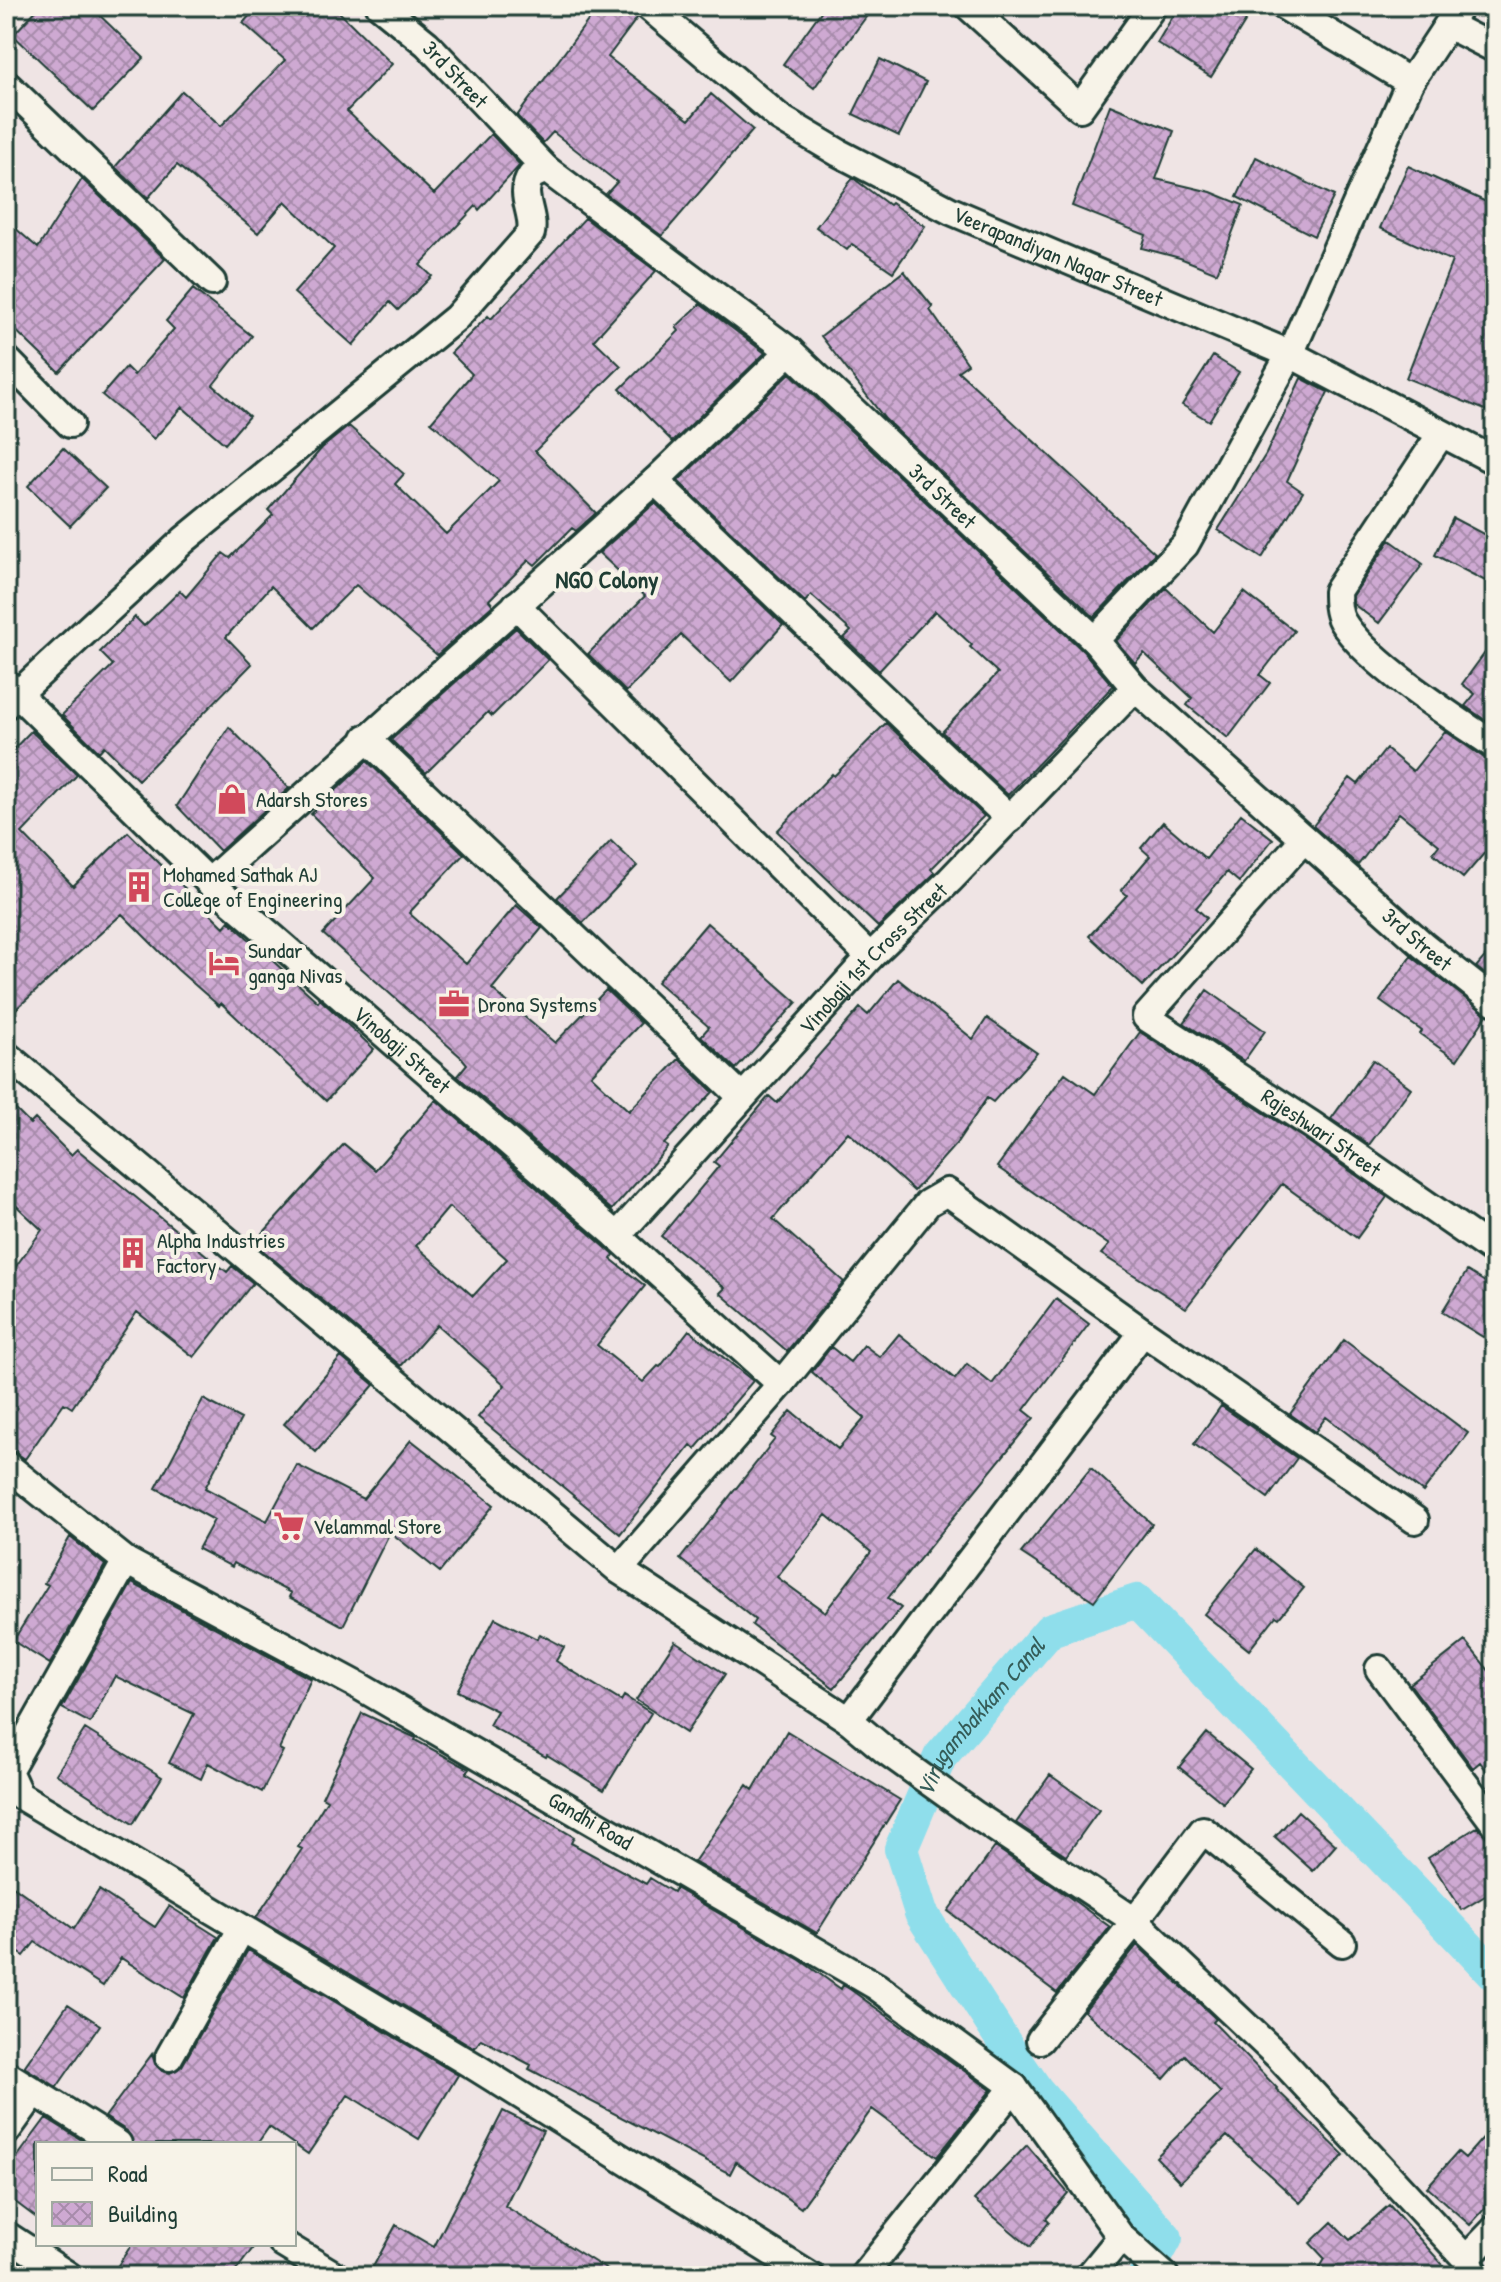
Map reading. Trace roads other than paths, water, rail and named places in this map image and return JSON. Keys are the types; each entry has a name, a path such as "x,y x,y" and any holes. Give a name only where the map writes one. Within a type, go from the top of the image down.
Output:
{"street":[{"name":"3rd Street","path":"380,6 427,44 546,169 790,351 1095,640 1135,688 1423,945 1495,1002"},
{"name":"Veerapandiyan Nagar Street","path":"648,6 780,118 839,153 951,211 1290,354 1495,461"},
{"path":"968,6 1080,108 1153,6"},
{"path":"1284,6 1410,82"},
{"path":"1095,640 1185,545 1290,354 1410,82 1454,15 1495,49"},
{"path":"6,84 212,282"},
{"path":"10,694 184,540 456,318 531,233 533,225 525,191 531,176 546,169"},
{"path":"209,882 655,481 790,351"},
{"path":"6,359 70,424"},
{"path":"1441,434 1337,591 1337,604 1340,618 1367,650 1495,746"},
{"path":"655,481 1010,819"},
{"path":"516,605 870,957"},
{"name":"Vinobaji 1st Cross Street","path":"617,1236 870,957 1010,819 1135,688"},
{"name":"Vinobaji Street","path":"10,694 209,882 617,1236 781,1384"},
{"path":"366,738 742,1097"},
{"name":"Rajeshwari Street","path":"1304,839 1146,1017 1312,1125 1495,1252"},
{"path":"6,1055 619,1570 849,1720 886,1751 974,1814 1135,1921 1277,2055 1472,2268 1495,2229"},
{"path":"619,1570 781,1384 928,1203 947,1192 1415,1520"},
{"path":"849,1720 1143,1332"},
{"name":"Gandhi Road","path":"6,1465 126,1561 359,1686 876,1986 1014,2087 1121,2237 1165,2276"},
{"path":"126,1561 8,1771 12,1804 242,1928 474,2066 810,2276"},
{"path":"1379,1669 1495,1824"},
{"path":"1040,2040 1203,1830 1342,1943"},
{"path":"169,2057 242,1928"},
{"path":"6,2074 115,2142"},
{"path":"863,2276 1014,2087"},
{"path":"6,2132 34,2093"},
{"path":"6,2235 69,2276"},
{"path":"1089,2276 1121,2237"},
{"path":"286,2246 336,2276"}],"waterway":[{"name":"Virugambakkam Canal","path":"1145,2276 1166,2238 1037,2091 1009,2050 921,1913 901,1849 940,1757 1050,1630 1137,1601 1495,1975"}],"place":[{"name":"Adarsh Stores","path":"232,799"},
{"name":"Mohamed Sathak AJ College of Engineering","path":"139,887"},
{"name":"Sundar ganga Nivas","path":"224,963"},
{"name":"Drona Systems","path":"454,1004"},
{"name":"Alpha Industries Factory","path":"133,1253"},
{"name":"Velammal Store","path":"289,1526"}],"district":[{"name":"NGO Colony","path":"607,580"}]}
